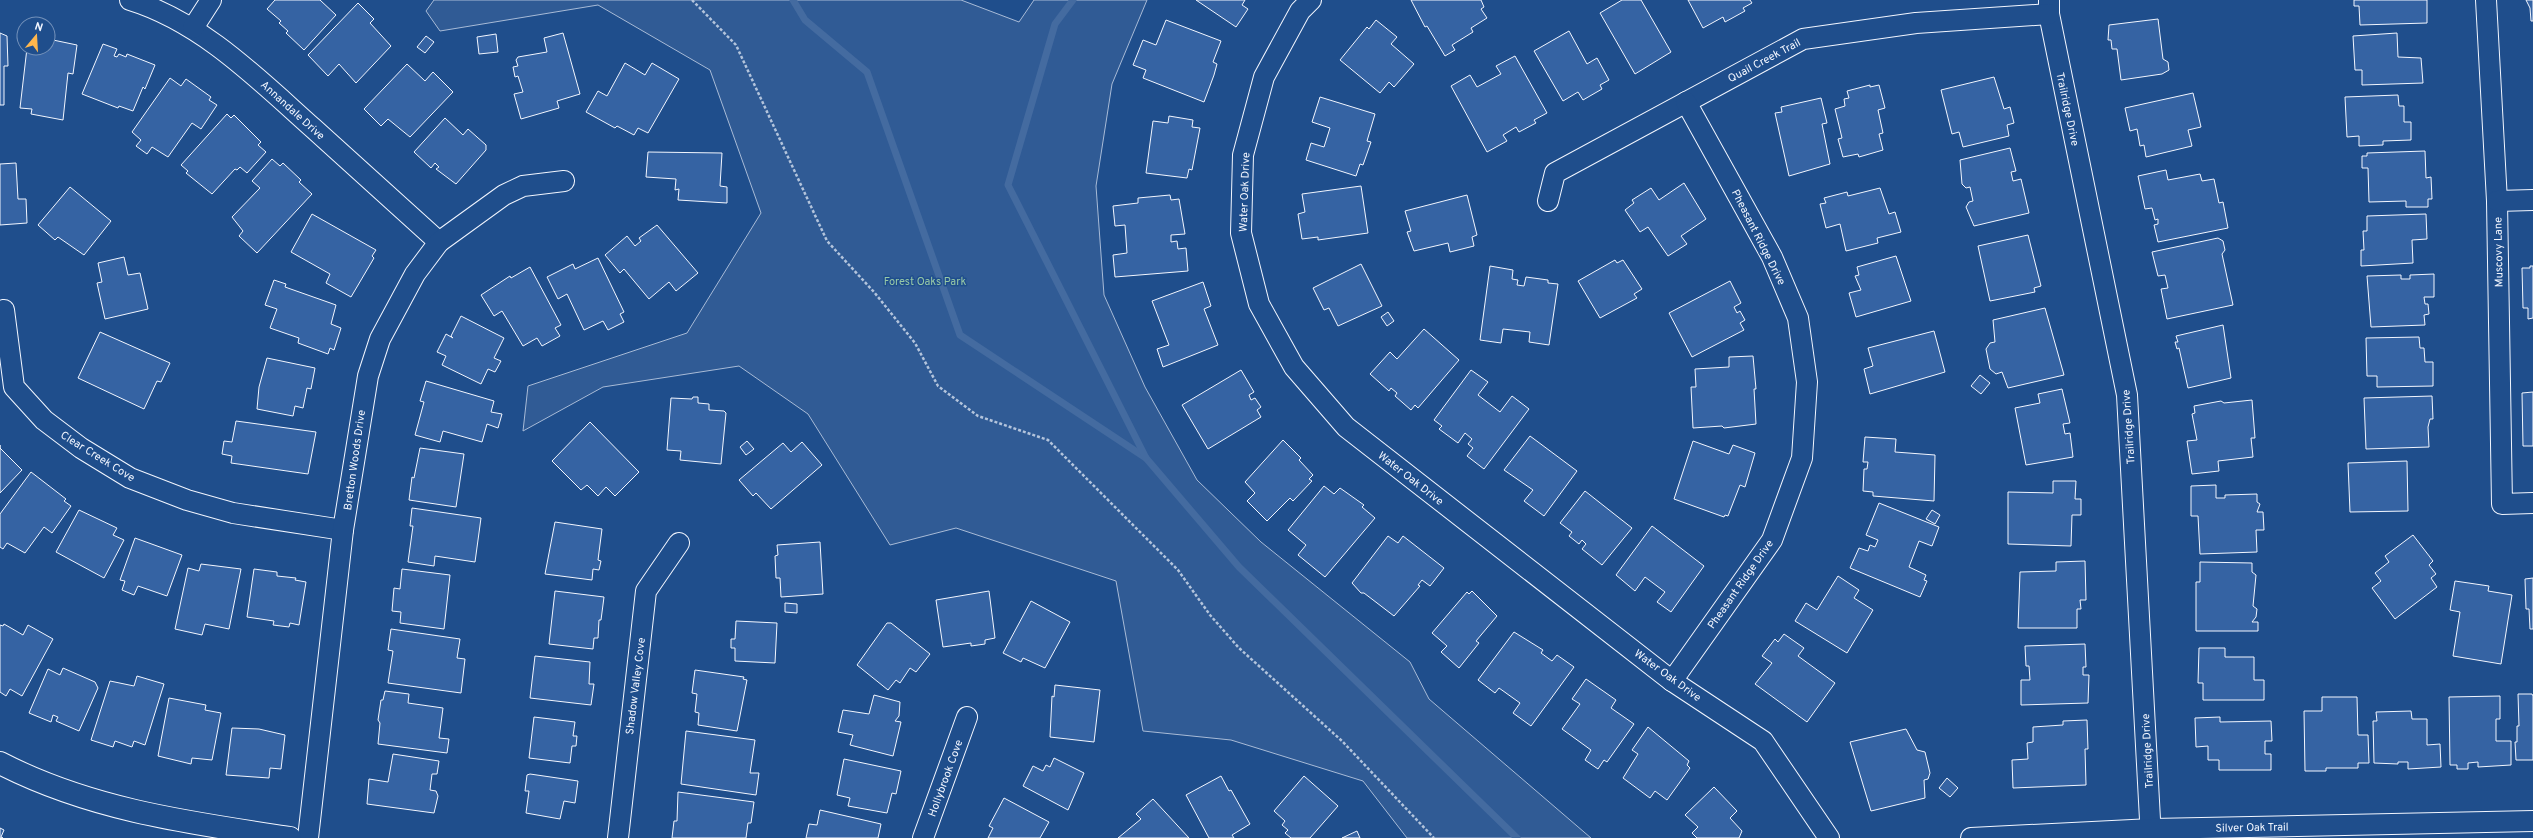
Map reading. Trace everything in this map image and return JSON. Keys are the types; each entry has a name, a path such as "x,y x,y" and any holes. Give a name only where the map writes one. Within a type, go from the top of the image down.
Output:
{"street":[{"name":"Annandale Drive","path":"130,0 150,6 193,28 258,78 439,242"},
{"path":"193,28 211,0"},
{"name":"Water Oak Drive","path":"1311,0 1300,11 1264,77 1243,155 1241,233 1259,304 1294,367 1346,427 1672,680 1763,741 1829,838"},
{"name":"Muscovy Lane","path":"2486,0 2497,201 2502,504 2533,503"},
{"name":"Quail Creek Trail","path":"1548,201 1555,173 1803,39 1916,23 2049,7"},
{"name":"Trailridge Drive","path":"2049,7 2127,395 2151,834"},
{"name":"Pheasant Ridge Drive","path":"1672,680 1772,540 1802,458 1807,382 1798,318 1772,257 1686,102"},
{"name":"Bretton Woods Drive","path":"308,838 344,530 368,376 380,339 415,274 439,242 504,195 523,186 564,181"},
{"path":"2497,201 2533,200"},
{"name":"Clear Creek Cove","path":"4,310 14,388 44,420 81,448 130,478 187,500 233,513 344,530"},
{"name":"Shadow Valley Cove","path":"618,838 646,591 679,544"},
{"name":"Hollybrook Cove","path":"923,838 967,717"},
{"path":"0,763 33,780 99,803 165,819 290,838"},
{"name":"Silver Oak Trail","path":"1972,838 2151,834 2462,831 2533,821"}],"path":[{"path":"692,0 736,45 827,241 874,292 915,343 938,386 978,416 1048,440 1178,570 1210,614 1238,648 1342,741 1434,838"}],"shaded area":[{"name":"Forest Oaks Park","path":"434,0 961,0 1019,22 1034,0 1147,0 1112,84 1096,186 1104,295 1145,387 1197,480 1261,542 1410,662 1429,699 1591,838 1407,838 1363,781 1231,740 1143,731 1116,581 956,528 890,545 808,414 739,366 603,387 523,431 528,386 687,333 761,213 710,70 598,5 440,31 426,11"}],"building":[{"path":"275,0 320,0 336,15 304,50 286,33 288,31 279,23 281,21 267,9"},
{"path":"1196,0 1245,0 1242,5 1248,9 1236,27"},
{"path":"1411,0 1481,0 1484,7 1481,9 1487,18 1471,28 1473,32 1452,45 1455,50 1445,56 1427,26 1425,27"},
{"path":"1622,0 1641,0 1671,52 1635,74 1600,13"},
{"path":"1688,0 1750,0 1752,3 1743,8 1745,11 1725,22 1723,17 1703,28"},
{"path":"2354,0 2427,0 2427,23 2360,25 2359,6 2354,6"},
{"path":"2526,0 2533,0 2533,21 2531,21 2530,8"},
{"path":"358,3 374,19 370,23 391,46 356,83 339,64 328,76 308,55"},
{"path":"2158,19 2163,59 2168,62 2169,70 2162,74 2121,80 2117,49 2112,49 2111,40 2108,40 2109,25"},
{"path":"1166,20 1221,41 1213,62 1217,64 1214,75 1204,102 1143,78 1146,70 1133,65 1143,40 1156,45"},
{"path":"1376,20 1397,37 1391,44 1414,64 1394,87 1389,82 1380,93 1340,60 1367,27 1369,29"},
{"path":"1569,31 1587,64 1597,58 1609,80 1600,85 1602,89 1583,100 1578,92 1563,101 1534,51"},
{"path":"0,33 7,36 8,66 4,66 4,105 0,105"},
{"path":"563,33 580,94 557,101 559,108 521,119 514,94 523,92 518,76 515,77 513,67 518,66 516,60 518,57 547,52 544,38"},
{"path":"2397,33 2398,57 2421,58 2423,83 2362,85 2362,70 2355,70 2353,36"},
{"path":"496,34 498,52 479,54 477,37"},
{"path":"426,36 434,42 425,53 417,47"},
{"path":"56,41 77,45 73,74 68,73 63,120 31,114 32,109 20,108 26,56 56,56"},
{"path":"103,44 117,49 114,56 117,57 119,54 126,57 127,54 155,65 145,89 143,87 133,111 119,106 118,108 82,94"},
{"path":"1515,56 1547,113 1534,120 1536,123 1519,132 1516,127 1503,135 1507,141 1487,152 1451,86 1470,75 1477,87 1501,74 1496,66"},
{"path":"625,63 645,75 652,63 679,79 648,133 638,128 634,135 617,126 615,128 586,112 598,91 607,96"},
{"path":"407,64 425,81 433,72 453,92 410,137 388,119 381,126 364,109"},
{"path":"1994,77 2004,109 2010,107 2014,123 2007,125 2009,136 1963,147 1959,132 1952,134 1941,90"},
{"path":"170,78 181,86 186,79 211,97 209,100 217,105 201,129 192,123 168,157 152,147 147,154 136,146 141,140 132,132"},
{"path":"1870,85 1870,87 1879,85 1885,108 1878,110 1883,133 1879,134 1883,150 1859,157 1858,154 1843,157 1838,139 1842,138 1835,109 1845,106 1844,99 1849,98 1847,91"},
{"path":"2193,93 2201,127 2188,130 2192,146 2146,157 2144,145 2140,146 2137,129 2130,131 2125,108"},
{"path":"2398,95 2399,106 2404,106 2404,122 2411,122 2411,140 2383,141 2383,145 2359,146 2359,136 2347,137 2345,97"},
{"path":"1320,97 1375,114 1367,141 1371,142 1363,165 1360,164 1356,176 1306,160 1311,143 1324,147 1330,128 1312,122"},
{"path":"1821,98 1827,123 1822,124 1830,164 1789,176 1775,113 1782,112 1781,107"},
{"path":"227,114 231,118 234,115 261,142 258,145 266,152 247,173 240,167 237,170 235,169 212,194 186,173 188,171 181,165"},
{"path":"1169,116 1193,120 1192,127 1200,128 1192,170 1189,169 1187,178 1146,173 1153,121 1168,123"},
{"path":"445,118 463,135 468,129 486,145 486,150 456,184 436,169 439,167 435,163 431,168 414,152"},
{"path":"2010,148 2016,171 2011,172 2013,181 2021,179 2029,213 1974,226 1966,207 1969,202 1973,201 1970,187 1966,188 1962,184 1960,160"},
{"path":"2425,151 2426,178 2431,177 2432,199 2428,199 2428,207 2406,207 2406,201 2369,202 2368,168 2362,168 2362,156 2367,156 2367,153"},
{"path":"648,152 722,153 720,186 727,187 727,203 678,200 679,189 675,190 676,179 646,177"},
{"path":"272,159 280,166 283,163 301,180 299,182 312,194 257,253 239,236 243,231 232,217 260,188 252,181"},
{"path":"16,163 18,199 26,199 27,223 0,225 0,164"},
{"path":"2166,170 2168,180 2200,174 2202,181 2214,179 2219,203 2223,202 2228,228 2158,242 2154,225 2158,224 2158,219 2155,220 2152,208 2145,209 2138,176"},
{"path":"1684,183 1706,219 1681,236 1687,244 1668,256 1648,227 1640,232 1625,210 1634,203 1632,200 1651,188 1659,200"},
{"path":"1361,186 1368,233 1318,240 1318,237 1302,239 1298,214 1305,212 1302,194"},
{"path":"70,187 111,221 84,255 58,237 55,240 38,225"},
{"path":"1880,188 1889,214 1895,212 1901,232 1877,238 1878,243 1846,251 1840,224 1826,228 1820,204 1826,203 1824,198 1847,192 1848,196"},
{"path":"1170,195 1171,200 1179,199 1185,234 1171,235 1171,242 1177,241 1178,249 1186,248 1188,271 1115,277 1113,255 1127,253 1125,225 1115,226 1113,206 1138,203 1138,198"},
{"path":"1467,195 1477,235 1472,237 1474,246 1450,252 1448,243 1414,251 1407,232 1411,231 1405,211"},
{"path":"312,214 376,250 372,256 374,258 351,297 326,283 330,274 291,252"},
{"path":"2426,214 2427,239 2412,240 2413,263 2361,266 2361,250 2364,250 2363,231 2367,231 2367,216"},
{"path":"657,225 698,273 676,291 669,282 649,299 624,269 620,273 605,255 627,236 635,246 641,241 639,238"},
{"path":"2028,235 2041,286 2034,288 2035,292 1990,301 1978,246"},
{"path":"2218,238 2223,241 2225,250 2222,254 2233,305 2167,319 2161,289 2168,288 2165,275 2158,276 2152,252"},
{"path":"1896,256 1911,301 1856,317 1849,293 1861,290 1855,276 1859,275 1857,267"},
{"path":"124,257 128,275 140,273 148,309 105,319 97,283 102,282 98,263"},
{"path":"598,258 624,312 620,314 624,322 608,330 603,321 584,330 567,294 558,299 547,277 573,264 575,269"},
{"path":"1615,260 1617,263 1623,260 1642,289 1634,294 1637,298 1600,318 1578,281"},
{"path":"1361,264 1382,306 1338,326 1329,308 1324,310 1313,288"},
{"path":"1490,266 1513,270 1512,279 1518,280 1517,285 1524,286 1526,277 1548,280 1548,283 1558,284 1549,345 1529,342 1530,332 1503,329 1501,343 1480,340"},
{"path":"2530,266 2533,266 2533,318 2528,319 2528,308 2523,308 2522,268 2530,268"},
{"path":"530,267 561,325 555,328 560,336 542,346 537,338 523,346 502,311 494,316 481,295 510,276 511,278"},
{"path":"2434,274 2434,297 2424,297 2425,304 2428,304 2429,314 2424,315 2425,325 2371,327 2367,276 2401,275 2401,279 2410,279 2410,275"},
{"path":"274,280 286,284 285,287 336,305 331,324 341,328 334,350 330,348 328,354 298,343 299,338 270,328 277,309 265,305"},
{"path":"1730,281 1741,303 1734,307 1737,313 1740,311 1745,320 1740,323 1744,330 1692,357 1669,313"},
{"path":"1203,282 1211,306 1204,309 1218,345 1163,367 1157,349 1169,345 1152,301"},
{"path":"2045,308 2064,375 2008,388 2002,372 1996,374 1990,369 1986,349 1990,343 1995,342 1993,320"},
{"path":"1388,312 1394,321 1387,326 1381,317"},
{"path":"461,316 504,338 494,358 501,361 495,372 488,369 481,384 442,365 446,356 437,352 446,334 453,338 451,336"},
{"path":"2223,325 2231,378 2188,388 2179,348 2177,349 2175,342 2178,342 2176,336"},
{"path":"1424,329 1459,360 1418,408 1415,405 1411,410 1395,396 1397,393 1391,388 1389,391 1370,374 1390,352 1397,359"},
{"path":"1934,331 1945,372 1870,394 1864,369 1873,366 1868,348"},
{"path":"100,332 170,363 161,382 157,381 144,409 78,378"},
{"path":"2419,337 2420,348 2424,348 2425,362 2433,362 2433,386 2377,387 2377,376 2367,376 2366,338"},
{"path":"1753,356 1756,389 1754,389 1756,424 1724,428 1722,426 1693,428 1691,387 1696,387 1695,369 1729,367 1729,357"},
{"path":"267,358 315,368 311,389 307,388 303,408 295,406 293,416 257,409 259,387"},
{"path":"1241,370 1254,392 1249,395 1251,400 1255,398 1261,407 1257,410 1261,417 1208,449 1182,405"},
{"path":"1471,370 1488,382 1478,395 1500,412 1512,396 1529,409 1484,469 1467,456 1473,448 1468,444 1472,439 1465,433 1458,443 1439,429 1442,426 1434,420"},
{"path":"1980,375 1990,383 1981,394 1971,386"},
{"path":"426,381 494,401 491,412 502,414 498,428 487,424 482,442 443,431 440,442 415,435 424,402 420,401"},
{"path":"2062,389 2070,423 2063,424 2065,434 2070,433 2073,457 2026,465 2015,408 2040,403 2038,394"},
{"path":"2533,392 2533,446 2523,446 2522,393"},
{"path":"2432,396 2433,419 2430,419 2428,427 2429,447 2366,449 2364,398"},
{"path":"693,397 698,397 698,403 709,404 709,410 724,411 726,413 721,464 680,460 681,451 667,450 671,398 692,399"},
{"path":"2252,400 2255,438 2251,438 2253,457 2218,461 2219,471 2192,474 2187,441 2197,440 2192,414 2195,413 2194,406 2221,401 2224,403"},
{"path":"236,421 316,432 308,474 231,463 232,456 222,454 224,441 232,442"},
{"path":"590,422 639,472 615,496 606,487 598,496 587,485 581,490 552,461"},
{"path":"1530,436 1577,471 1544,516 1524,501 1533,490 1504,470"},
{"path":"1865,437 1896,439 1895,452 1935,455 1934,501 1873,496 1873,492 1863,491 1864,469 1867,469 1868,462 1863,462"},
{"path":"1283,440 1301,458 1299,460 1313,475 1309,479 1312,481 1293,501 1290,498 1267,521 1247,501 1255,493 1245,482"},
{"path":"747,441 754,449 746,455 740,447"},
{"path":"1693,441 1729,454 1733,445 1755,453 1745,487 1740,485 1728,516 1725,515 1724,517 1674,499"},
{"path":"802,442 822,465 771,509 756,493 753,496 739,480 783,443 791,452"},
{"path":"0,448 22,470 0,493"},
{"path":"420,448 464,454 456,507 409,500 412,477 414,478"},
{"path":"2407,461 2408,511 2350,512 2348,463"},
{"path":"31,472 66,499 64,501 71,506 52,533 44,527 25,553 7,543 3,549 0,547 0,514"},
{"path":"2053,481 2076,481 2075,499 2081,499 2081,515 2072,515 2071,546 2008,544 2008,492 2053,493"},
{"path":"2216,485 2216,498 2225,498 2225,495 2257,494 2257,502 2260,504 2257,512 2263,512 2264,530 2256,530 2257,552 2200,554 2198,516 2191,516 2191,486"},
{"path":"1324,486 1334,494 1340,488 1364,505 1362,507 1375,518 1325,577 1298,555 1306,545 1288,530"},
{"path":"1585,491 1632,528 1602,565 1582,549 1586,544 1582,540 1579,544 1569,536 1572,532 1560,523"},
{"path":"1879,503 1939,527 1932,546 1919,541 1909,567 1926,575 1924,580 1927,581 1920,597 1850,568 1859,548 1868,551 1870,545 1875,547 1878,540 1866,535"},
{"path":"412,508 481,518 475,562 435,556 434,566 408,562 413,526 410,526"},
{"path":"79,510 117,528 113,535 124,540 104,578 56,552"},
{"path":"1932,510 1940,515 1935,524 1926,519"},
{"path":"555,522 602,529 598,560 601,561 599,570 593,569 592,580 545,574"},
{"path":"1652,526 1704,566 1671,612 1657,602 1665,592 1645,577 1635,591 1616,575"},
{"path":"2413,535 2433,561 2429,565 2436,574 2431,578 2437,587 2395,619 2372,588 2381,581 2375,573 2389,562 2385,556"},
{"path":"1388,536 1398,543 1403,536 1444,568 1430,586 1422,580 1418,585 1420,586 1394,616 1364,593 1361,593 1352,583"},
{"path":"135,538 182,555 167,596 138,586 134,595 122,590 125,581 120,580"},
{"path":"820,542 823,594 781,597 780,578 776,578 775,556 778,555 777,545"},
{"path":"2085,561 2086,600 2080,600 2081,609 2077,609 2077,628 2018,628 2020,572 2056,571 2056,562"},
{"path":"2200,562 2252,563 2252,572 2256,575 2253,606 2257,609 2256,617 2252,622 2258,622 2258,631 2196,631 2196,582 2200,582"},
{"path":"201,564 241,569 229,629 205,624 202,635 175,629 188,568 199,571"},
{"path":"254,569 277,572 277,576 296,578 295,580 306,582 299,625 290,623 289,627 273,625 274,621 247,617"},
{"path":"402,569 450,575 444,629 400,623 401,612 392,611 394,588 400,589"},
{"path":"1838,576 1859,590 1854,598 1873,610 1847,653 1795,621 1806,603 1817,610"},
{"path":"2533,578 2533,629 2530,629 2529,609 2526,609 2525,579"},
{"path":"2455,581 2489,586 2488,591 2512,595 2501,664 2453,656 2460,612 2450,610"},
{"path":"555,591 604,597 601,620 599,620 598,638 594,638 593,649 549,644"},
{"path":"989,591 995,638 985,640 985,644 971,646 971,643 943,647 936,600"},
{"path":"1472,591 1497,616 1476,641 1479,643 1459,668 1441,652 1447,646 1432,633 1467,592 1469,594"},
{"path":"1031,601 1070,622 1045,668 1023,658 1021,662 1003,653"},
{"path":"785,603 797,604 797,613 785,612"},
{"path":"736,621 777,623 775,663 735,661 735,648 731,648 731,639 735,639"},
{"path":"887,623 891,623 930,654 916,672 910,668 900,683 896,680 888,690 857,665"},
{"path":"4,624 23,635 28,625 53,639 22,696 10,689 6,696 0,692 0,625 3,626"},
{"path":"391,629 460,639 457,658 465,659 461,693 388,683 393,651 388,650"},
{"path":"1514,632 1543,650 1541,653 1552,661 1557,655 1574,667 1531,726 1513,713 1520,703 1499,688 1495,693 1478,680"},
{"path":"1784,634 1804,648 1798,656 1835,683 1807,722 1755,684 1772,663 1762,656 1775,639 1778,642"},
{"path":"2085,644 2086,667 2083,667 2083,675 2089,675 2088,703 2021,705 2021,680 2030,680 2029,666 2026,666 2025,646"},
{"path":"2199,648 2225,648 2225,657 2254,657 2254,680 2264,680 2264,700 2203,700 2203,683 2198,683"},
{"path":"535,656 590,662 589,684 594,684 591,705 530,698"},
{"path":"63,668 95,682 98,688 79,731 56,721 58,717 53,715 51,722 29,713 48,669 60,675"},
{"path":"695,670 744,677 743,679 747,680 737,731 698,725 699,713 695,712 697,694 692,693"},
{"path":"137,676 164,684 145,745 134,741 132,747 115,741 113,747 91,740 110,681 134,686"},
{"path":"1586,679 1616,700 1611,708 1634,724 1607,762 1604,760 1598,769 1585,760 1591,750 1562,729 1580,704 1572,699"},
{"path":"1055,685 1100,690 1094,742 1050,737 1052,696 1054,697"},
{"path":"385,691 409,694 408,703 443,708 439,738 449,739 447,753 378,744 380,723 378,720 381,700 383,700"},
{"path":"2518,694 2532,694 2533,696 2533,760 2516,760 2515,742 2517,742 2517,726 2519,726"},
{"path":"874,695 900,702 899,716 895,721 901,722 893,756 850,745 853,735 838,732 843,710 869,714"},
{"path":"2500,696 2500,719 2496,719 2496,741 2511,741 2511,765 2478,767 2478,762 2468,763 2468,769 2457,769 2457,765 2450,765 2449,697"},
{"path":"2322,697 2357,697 2358,735 2368,735 2369,763 2358,763 2358,768 2326,768 2326,771 2305,771 2304,711 2322,711"},
{"path":"169,698 206,705 205,710 221,713 212,760 192,758 191,764 158,756"},
{"path":"2411,711 2412,719 2427,719 2427,745 2440,744 2441,767 2408,769 2408,762 2398,762 2398,764 2374,763 2373,721 2377,721 2376,712"},
{"path":"534,717 575,722 573,736 577,736 576,746 572,746 570,763 529,758"},
{"path":"2220,717 2220,722 2271,721 2272,741 2265,741 2265,754 2271,754 2271,770 2219,770 2219,760 2208,760 2208,746 2196,747 2195,718"},
{"path":"2087,720 2088,749 2085,749 2086,785 2013,788 2012,760 2028,759 2027,743 2033,742 2033,727 2063,725 2063,721"},
{"path":"1648,727 1689,761 1687,765 1690,768 1667,800 1655,791 1650,798 1623,778 1638,754 1632,750"},
{"path":"232,728 259,729 285,735 281,769 270,768 269,778 226,775"},
{"path":"1906,729 1917,750 1925,752 1930,773 1928,779 1924,780 1925,798 1871,811 1850,742"},
{"path":"686,731 755,740 750,773 759,773 756,795 681,784"},
{"path":"393,754 439,761 437,774 432,774 430,790 436,791 438,796 434,813 367,804 369,779 388,782"},
{"path":"1054,758 1084,773 1068,810 1023,786 1033,766 1043,771 1046,765 1050,767"},
{"path":"844,759 901,771 896,794 892,793 887,813 848,806 850,798 837,795"},
{"path":"530,774 578,781 575,803 564,801 560,819 526,813 529,791 525,791 527,775"},
{"path":"1221,776 1229,791 1231,790 1250,824 1232,835 1234,838 1209,838 1186,795"},
{"path":"1304,776 1338,806 1310,838 1291,838 1285,833 1288,830 1282,825 1285,821 1274,811"},
{"path":"1947,778 1958,788 1950,797 1939,788"},
{"path":"1714,787 1737,811 1730,818 1742,831 1739,838 1697,838 1692,833 1698,827 1685,815"},
{"path":"678,792 754,802 751,823 748,823 746,838 672,838 674,821 677,821"},
{"path":"1004,798 1049,822 1040,838 988,838 993,828 989,826"},
{"path":"1153,799 1189,838 1118,838 1141,819 1136,814"},
{"path":"820,810 881,824 878,838 806,838 809,824 817,825"},
{"path":"0,828 4,830 1,837 3,838 0,838"},
{"path":"1357,831 1360,838 1342,838"}],"waterway":[{"path":"793,0 805,20 867,72 960,335 1146,458 1239,567 1517,838"},
{"path":"1073,0 1055,24 1008,185 1146,458"}]}
